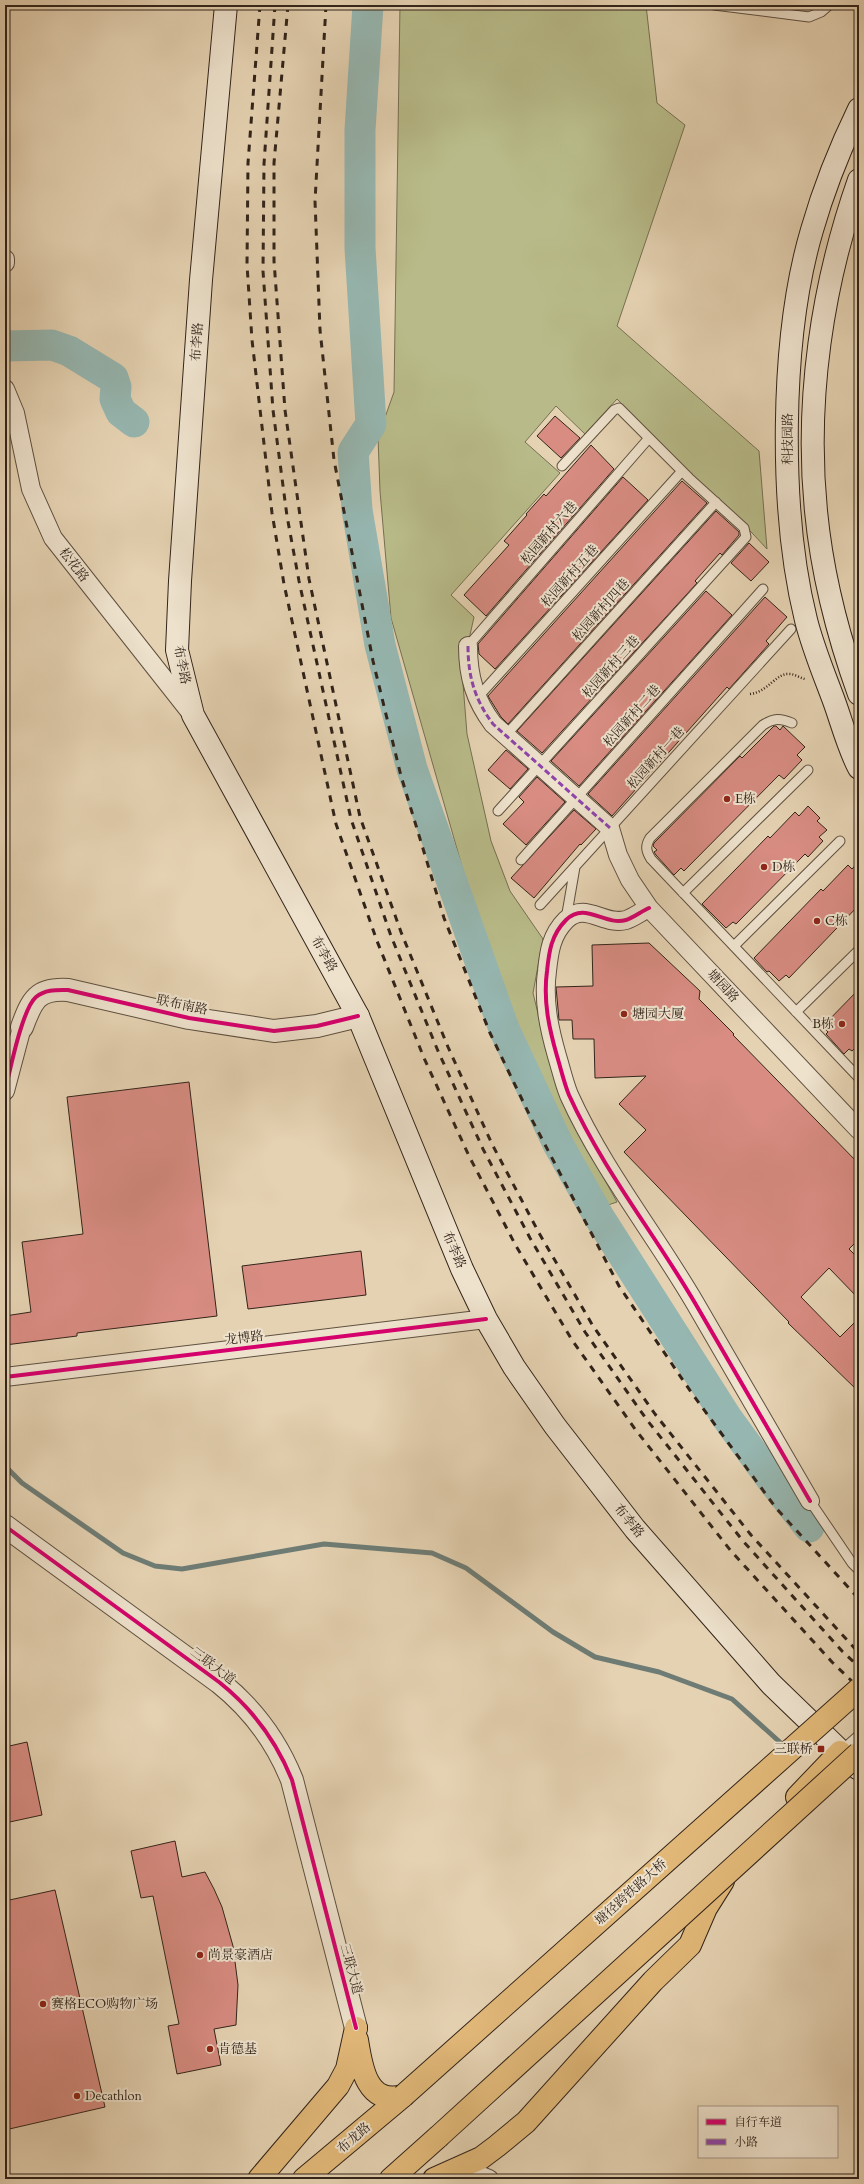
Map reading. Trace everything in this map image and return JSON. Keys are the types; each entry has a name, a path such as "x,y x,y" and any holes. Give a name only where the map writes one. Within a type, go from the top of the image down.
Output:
{"main road":[{"name":"布李路","path":"226,5 201,280 180,581 177,650 193,715 358,1016 387,1082 439,1215 486,1319 514,1367 554,1426 635,1529 771,1684 850,1752 859,1769"},
{"name":"科技园路","path":"859,109 838,154 811,232 795,315 790,374 788,455 790,499 798,580 806,618 825,679 859,768"},
{"name":"科技园路","path":"859,180 847,214 830,277 819,349 813,471 816,512 828,584 843,649 859,694"},
{"path":"819,206 847,214"},
{"name":"联布南路","path":"22,1027 27,1012 36,998 52,989 68,990 189,1018 274,1031 318,1026 358,1016"},
{"name":"三联大道","path":"5,1526 219,1682 250,1709 263,1725 275,1743 292,1780 356,2028"},
{"name":"塘径跨铁路大桥","path":"403,2096 859,1689"},
{"path":"391,2179 438,2137 850,1752"},
{"path":"434,2179 462,2168 497,2146 526,2122 653,1980 684,1952 695,1937 714,1894 737,1862 850,1752"},
{"path":"356,2028 365,2079 379,2094 389,2097 403,2096"},
{"path":"260,2179 338,2086 347,2069 356,2028"},
{"name":"布龙路","path":"304,2179 403,2096"}],"street":[{"name":"松花路","path":"5,389 15,413 31,489 53,538 193,715"},
{"path":"468,646 474,692 483,710 493,724 610,828"},
{"name":"塘园路","path":"610,828 618,855 630,880 649,908 859,1130"},
{"path":"649,908 626,920 610,920 586,913 575,913 565,920 556,932 550,946 544,993 550,1030 568,1094 598,1151 640,1219 694,1301 810,1501"},
{"path":"5,1091 22,1027"},
{"name":"龙博路","path":"5,1377 486,1319"},
{"path":"462,2168 489,2179"}],"lane":[{"path":"714,5 809,16 821,12 829,5"},
{"path":"562,466 614,410 619,408 624,411 682,471 716,502"},
{"name":"松园新村六巷","path":"468,646 649,438"},
{"name":"松园新村五巷","path":"477,698 682,471"},
{"name":"松园新村三巷","path":"498,811 746,537 744,528 716,502"},
{"name":"松园新村四巷","path":"506,735 716,502"},
{"name":"松园新村二巷","path":"521,860 763,589"},
{"name":"松园新村一巷","path":"540,905 791,630"},
{"path":"792,723 783,719 772,719 763,725 646,844 647,852 651,859 683,893 857,1074"},
{"path":"683,893 808,770"},
{"path":"734,946 840,841"},
{"path":"565,920 575,866"},
{"path":"796,1012 859,950"},
{"path":"810,1501 848,1557 859,1570"},
{"path":"850,1752 859,1735"}],"path":[{"path":"729,697 759,693 774,680 789,674 809,679 825,679"}],"green space":[{"path":"400,5 646,5 657,103 685,125 617,326 759,451 767,549 739,519 687,470 617,399 585,434 556,406 525,442 560,473 451,595 474,617 462,671 467,734 491,841 510,891 543,939 533,993 550,1063 579,1133 617,1202 602,1207 525,1044 471,898 391,618 380,491 378,437 394,392"}],"building":[{"path":"555,416 580,438 561,458 537,436"},
{"path":"591,445 614,469 486,616 464,595 509,545 504,541 527,515 526,514 544,494 546,496"},
{"path":"623,477 648,500 495,669 479,654 478,644"},
{"path":"682,481 707,503 508,724 501,717 488,696"},
{"path":"716,511 739,532 739,535 722,555 720,553 695,581 697,583 542,753 517,731"},
{"path":"749,543 769,562 751,581 731,563"},
{"path":"706,591 732,615 579,786 551,761"},
{"path":"765,597 787,617 766,641 769,644 729,689 727,687 612,816 588,794"},
{"name":"E栋","path":"774,726 780,730 783,726 805,747 797,755 802,760 784,779 779,775 684,871 681,868 674,875 654,852 657,850 653,846 654,843 740,756 742,758"},
{"path":"506,750 528,769 510,789 488,770"},
{"path":"537,777 565,802 526,845 503,824 524,802 519,797"},
{"name":"D栋","path":"808,806 820,818 817,821 827,830 819,837 823,841 808,857 805,854 736,924 733,922 726,928 702,904 768,836 770,838 795,812 799,816"},
{"path":"574,810 596,829 581,845 580,844 534,898 511,878"},
{"name":"C栋","path":"859,861 859,905 789,978 786,975 779,981 769,971 767,972 754,958 821,889 823,891 848,865 852,869"},
{"path":"649,943 700,991 699,999 859,1164 859,1239 849,1249 859,1259 859,1299 829,1268 801,1297 840,1337 859,1318 859,1392 788,1323 789,1322 624,1152 646,1130 619,1104 646,1076 595,1078 594,1039 573,1039 572,1020 559,1020 556,987 593,986 592,945"},
{"name":"B栋","path":"859,989 859,1044 852,1051 849,1049 844,1054 826,1034 828,1032 823,1026"},
{"path":"189,1082 217,1316 77,1333 77,1336 5,1345 5,1316 31,1312 22,1242 83,1234 67,1097"},
{"path":"361,1251 366,1295 248,1309 242,1266"},
{"path":"27,1742 42,1815 5,1823 5,1747"},
{"name":"尚景豪酒店","path":"175,1841 182,1877 205,1872 222,1907 233,1946 238,1985 236,2025 214,2029 221,2065 177,2074 168,2026 179,2024 153,1896 141,1898 131,1851"},
{"name":"赛格ECO购物广场","path":"55,1890 105,2107 5,2130 5,1901"}],"waterway":[{"path":"368,5 360,130 360,248 371,424 353,452 357,510 380,645 412,769 504,1029 558,1144 599,1217 727,1418 772,1480 809,1527"},
{"path":"5,346 52,345 69,351 113,378 116,387 115,399 121,412 134,422"},
{"path":"5,1466 22,1483 123,1553 155,1566 182,1569 324,1544 432,1553 466,1568 553,1632 595,1657 659,1672 732,1699 782,1744"}],"railway":[{"path":"260,5 248,163 247,265 252,340 272,513 284,584 336,824 377,941 424,1058 469,1156 516,1246 572,1340 635,1429 731,1551 832,1662 859,1688"},
{"path":"275,5 264,164 263,271 273,410 287,516 299,581 351,819 391,936 438,1051 483,1149 530,1238 585,1332 647,1420 743,1541 842,1651 859,1667"},
{"path":"288,5 274,163 274,261 285,410 309,579 360,817 401,932 448,1047 492,1144 539,1233 593,1326 655,1414 751,1535 859,1653"},
{"path":"326,5 315,201 320,330 334,460 373,661 401,776 444,918 490,1033 530,1116 619,1286 691,1392 776,1508 859,1599"}],"marked path":[{"path":"468,646 469,668 474,688 477,697 493,724 610,828"}],"cycle path":[{"path":"649,908 629,919 618,921 588,913 580,913 573,915 561,926 552,944 546,982 546,1004 554,1046 569,1095 582,1123 613,1175 695,1303 810,1501"},
{"path":"5,1091 17,1041 26,1014 36,997 48,991 68,990 189,1018 274,1031 317,1026 358,1016"},
{"path":"5,1377 486,1319"},
{"path":"5,1526 219,1682 253,1714 262,1726 279,1752 292,1780 356,2028"}],"place":[{"name":"E栋","path":"727,799"},
{"name":"D栋","path":"764,867"},
{"name":"C栋","path":"817,921"},
{"name":"塘园大厦","path":"624,1014"},
{"name":"B栋","path":"842,1024"},
{"name":"三联桥","path":"821,1749"},
{"name":"尚景豪酒店","path":"200,1955"},
{"name":"赛格ECO购物广场","path":"43,2004"},
{"name":"肯德基","path":"210,2049"},
{"name":"Decathlon","path":"77,2096"}]}
